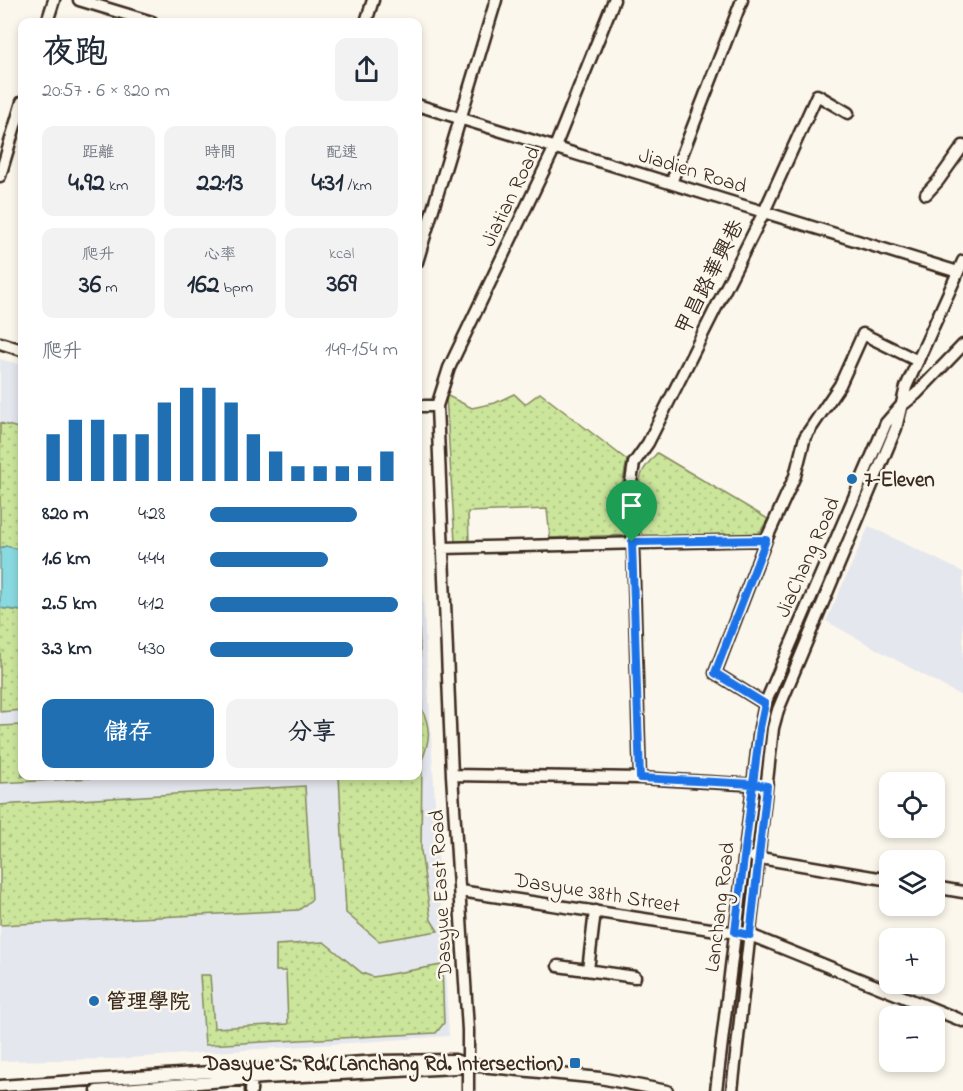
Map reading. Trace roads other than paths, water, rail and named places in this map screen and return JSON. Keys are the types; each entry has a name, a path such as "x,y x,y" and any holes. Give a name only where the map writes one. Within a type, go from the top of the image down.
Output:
{"street":[{"path":"48,18 54,0"},
{"path":"79,0 139,18"},
{"path":"367,18 373,0"},
{"path":"422,245 496,0"},
{"name":"Jiatian Road","path":"437,406 449,368 555,147 614,0"},
{"path":"671,183 742,0"},
{"name":"甲昌路華興巷","path":"640,778 632,542 631,482 634,463 648,443 764,212 817,95 848,113"},
{"name":"Jiadien Road","path":"422,107 958,272"},
{"path":"0,176 18,115"},
{"path":"926,194 963,146"},
{"path":"900,407 906,387 963,261"},
{"path":"765,704 715,673 766,540 795,476 805,437 840,385 862,334 918,361"},
{"path":"0,343 18,349"},
{"path":"900,407 916,394 963,345"},
{"path":"422,406 437,406"},
{"name":"Dasyue East Road","path":"437,406 452,775 469,1065 468,1091"},
{"name":"JiaChang Road","path":"760,728 765,704 886,423 900,407"},
{"name":"Lanchang Road","path":"732,1091 774,728 787,687 896,428 900,407"},
{"path":"442,548 766,540"},
{"name":"Lanchang Road","path":"716,1091 760,728"},
{"path":"452,775 640,778 767,786"},
{"path":"745,856 879,878"},
{"path":"945,889 963,892"},
{"name":"Dasyue 38th Street","path":"460,891 750,935 963,1021"},
{"path":"588,970 596,911"},
{"path":"558,966 635,977"},
{"path":"97,1091 399,1061 455,1060 469,1065 600,1078 667,1091"},
{"path":"0,1086 49,1087 252,1074"},
{"path":"251,1091 252,1074"}],"water":[{"path":"6,546 18,549 18,610 0,608 0,548"}],"place":[{"name":"7-Eleven","path":"852,479"},
{"name":"管理學院","path":"94,1001"},
{"name":"Dasyue S. Rd.(Lanchang Rd. Intersection)","path":"575,1063"}]}
